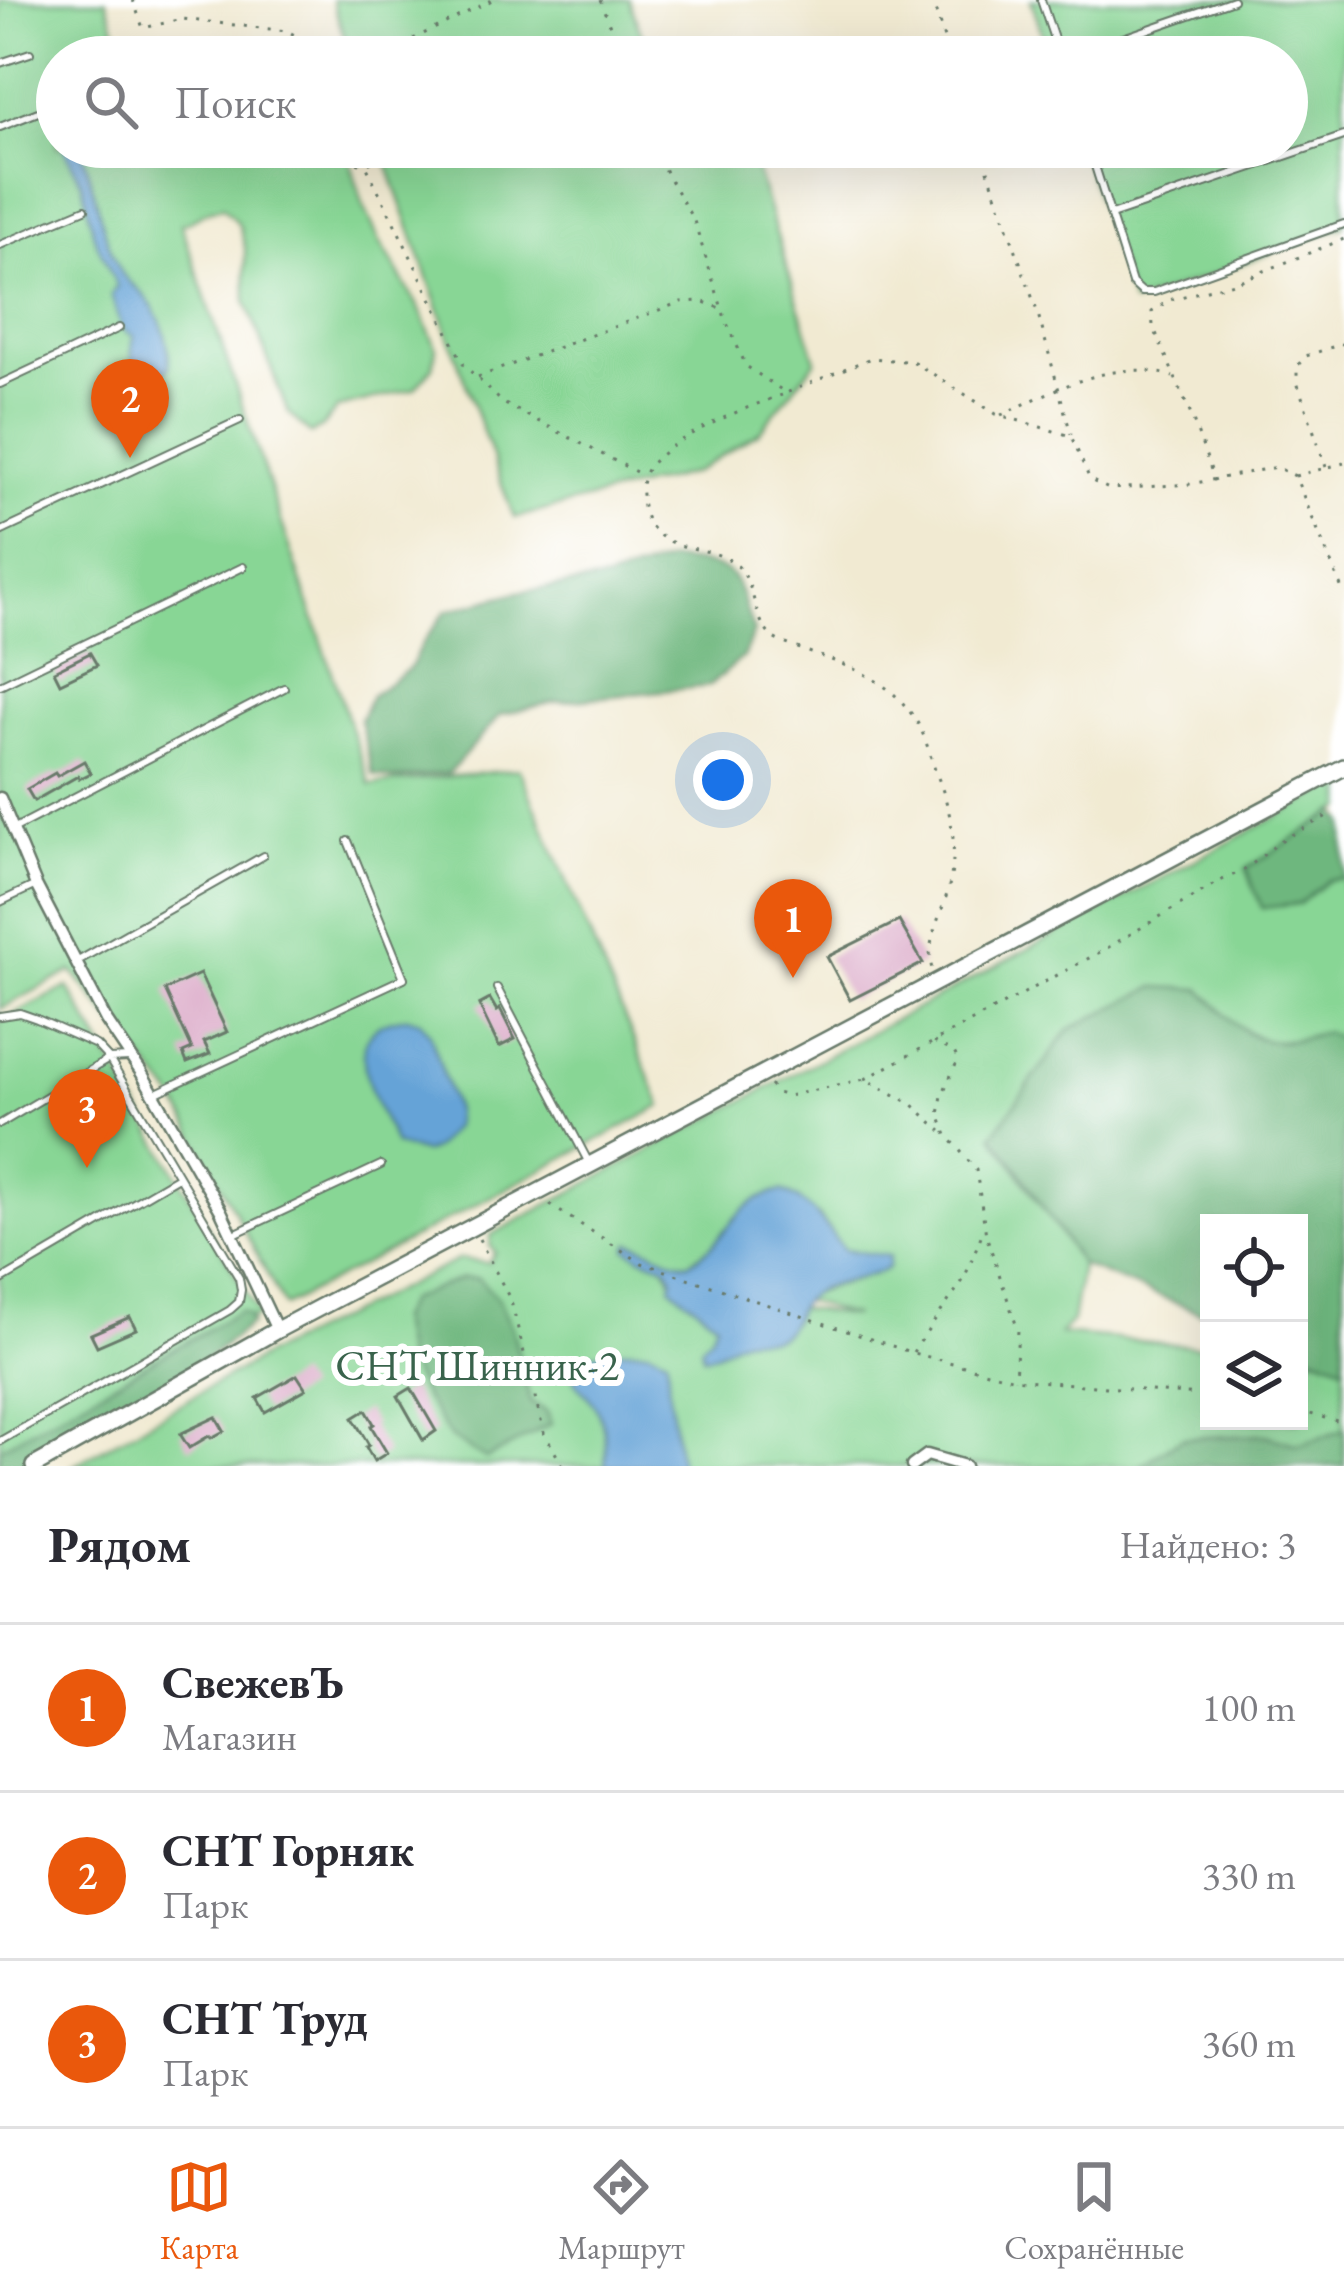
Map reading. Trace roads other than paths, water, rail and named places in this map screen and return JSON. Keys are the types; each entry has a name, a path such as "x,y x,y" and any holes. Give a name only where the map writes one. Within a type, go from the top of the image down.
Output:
{"street":[{"path":"34,1466 277,1330 1344,767"},
{"path":"0,799 36,885 106,1020 154,1094 232,1235 277,1330"},
{"path":"912,1466 927,1455 965,1466"}],"lane":[{"path":"1042,0 1056,36"},
{"path":"1126,36 1233,0"},
{"path":"0,63 30,53"},
{"path":"0,127 36,113"},
{"path":"1308,148 1344,136"},
{"path":"1096,168 1132,283 1142,292 1154,292 1344,224"},
{"path":"1111,215 1250,168"},
{"path":"0,245 85,208"},
{"path":"0,384 119,328"},
{"path":"0,532 240,420"},
{"path":"0,685 243,567"},
{"path":"13,829 284,688"},
{"path":"154,1094 404,978 349,841"},
{"path":"76,962 263,856"},
{"path":"0,902 36,885"},
{"path":"497,988 590,1165"},
{"path":"0,1016 20,1013 97,1045 239,1278 241,1290 239,1302 211,1322 0,1441"},
{"path":"0,1124 109,1059 132,1057"},
{"path":"232,1235 381,1165"},
{"path":"0,1281 178,1178"}],"water":[{"path":"74,168 87,168 114,257 162,327 169,368 155,378 134,362 134,336 123,330 111,295 117,286 94,236"},
{"path":"407,1017 420,1021 430,1034 455,1110 454,1126 435,1148 424,1153 395,1145 365,1066 368,1037 381,1024"},
{"path":"782,1191 810,1209 844,1250 889,1256 888,1268 816,1291 777,1337 746,1338 703,1356 701,1346 716,1322 671,1287 673,1278 666,1266 627,1248 630,1243 689,1263 751,1204"},
{"path":"630,1349 667,1358 680,1466 605,1466 601,1422 575,1380 576,1356"}],"place":[{"name":"СНТ Горняк","path":"130,458"},
{"name":"СвежевЪ","path":"793,978"},
{"name":"СНТ Труд","path":"87,1168"}],"park label":[{"name":"СНТ Шинник-2","path":"477,1365"}]}
